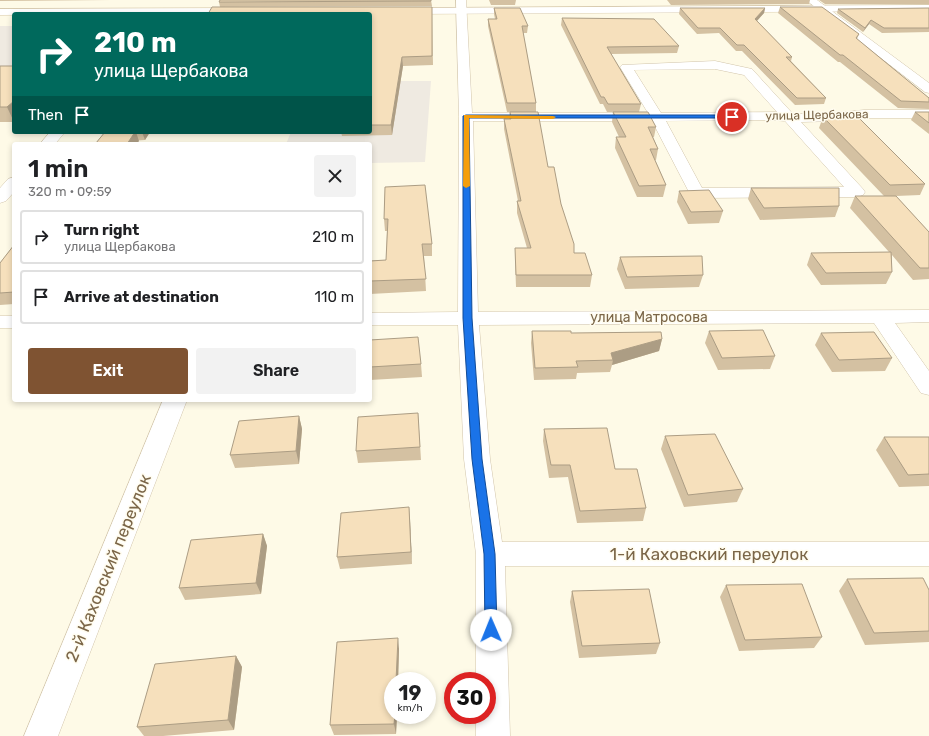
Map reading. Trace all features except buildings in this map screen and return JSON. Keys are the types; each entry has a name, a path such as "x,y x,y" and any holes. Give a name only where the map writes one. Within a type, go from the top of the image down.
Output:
{"street":[{"path":"180,12 191,0"},
{"path":"811,0 929,89"},
{"path":"461,5 466,116 468,318 477,459 490,554 493,736"},
{"path":"392,11 461,5 929,8"},
{"path":"215,12 251,11"},
{"path":"0,12 12,12"},
{"path":"716,65 748,72 857,192 697,193 657,117 626,67 716,65"},
{"name":"улица Щербакова","path":"466,116 835,117 864,114 929,114"},
{"path":"49,142 56,134"},
{"path":"0,198 12,184"},
{"name":"улица Матросова","path":"372,319 929,316"},
{"path":"881,317 929,387"},
{"path":"0,322 12,322"},
{"name":"2-й Каховский переулок","path":"41,736 174,402"},
{"name":"1-й Каховский переулок","path":"490,554 929,554"}],"shaded area":[{"path":"0,26 12,26 12,122 0,122"},
{"path":"372,81 431,81 425,162 372,163 372,142 287,142 290,134 372,134"}],"slow traffic":[{"path":"466,186 466,116 553,117"}],"route":[{"path":"491,630 490,554 477,459 468,318 466,116 732,117"}]}
